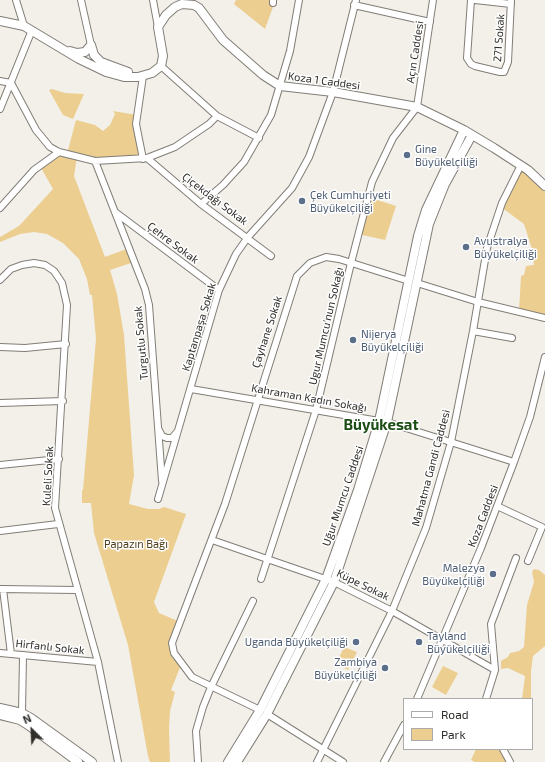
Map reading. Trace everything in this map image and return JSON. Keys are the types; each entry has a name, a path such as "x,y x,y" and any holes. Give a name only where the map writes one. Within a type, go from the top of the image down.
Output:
{"main road":[{"name":"Koza 1 Caddesi","path":"158,27 166,15 175,6 182,4 194,5 199,8 223,40 263,75 280,86 333,92 417,107 464,130 521,165 545,186"},
{"path":"0,21 24,26 89,65 124,77 143,76 156,71 162,66 164,56 158,27"},
{"path":"64,49 81,53 88,50 91,45"},
{"path":"91,45 94,55 101,62 111,67 143,76"},
{"name":"Uğur Mumcu Caddesi","path":"236,762 330,580 358,490 383,422 413,282 426,210 438,180 464,130"},
{"name":"Uğur Mumcu Caddesi","path":"413,282 433,213 445,184 472,135"},
{"path":"0,708 22,713 46,728 92,762"},
{"name":"Uğur Mumcu Caddesi","path":"228,762 263,712"},
{"path":"0,715 20,720 78,762"}],"street":[{"path":"16,0 24,26"},
{"path":"81,0 91,45"},
{"path":"153,0 158,27"},
{"path":"201,204 223,185 244,162 271,115 290,51 299,0"},
{"name":"Açın Caddesi","path":"417,107 433,0"},
{"name":"271 Sokak","path":"471,0 467,58 471,64 475,66 500,72 504,72 508,62 511,2"},
{"path":"475,0 511,2"},
{"path":"355,3 430,22"},
{"name":"Kaptanpaşa Sokak","path":"158,499 219,290 236,254 248,237 292,188 310,157 333,92 355,3"},
{"path":"0,109 32,30"},
{"path":"162,66 217,116 259,138"},
{"path":"143,76 137,114 138,136 145,158"},
{"path":"0,81 11,83"},
{"path":"11,83 36,130 50,147 59,152 95,160 145,158 176,147 198,132 217,116"},
{"name":"Ugur Mumcu'nun Sokağı","path":"261,579 316,410 372,182 393,138 417,107"},
{"path":"0,208 34,170 59,152"},
{"name":"Çiçekdağı Sokak","path":"145,158 201,204 248,237 271,256"},
{"name":"Turgutlu Sokak","path":"95,160 116,212 149,305 156,422 162,485"},
{"name":"Mahatma Gandi Caddesi","path":"317,762 392,611 426,528 450,442 473,331 486,255 502,203 521,165"},
{"name":"Çehre Sokak","path":"116,212 219,290"},
{"name":"Çayhane Sokak","path":"211,687 192,678 174,654 172,643 212,540 297,276 302,269 318,259 326,257 351,263 478,302 545,318"},
{"name":"Kuleli Sokak","path":"0,280 11,269 22,265 45,265 54,271 62,283 67,305 66,344 55,508 58,524 98,662 118,762"},
{"path":"473,331 512,338"},
{"path":"0,347 25,348 66,344"},
{"name":"Koza Caddesi","path":"417,698 481,548 514,462 530,417 545,357"},
{"name":"Kahraman Kadın Sokağı","path":"191,389 383,422 514,462"},
{"path":"0,403 62,401"},
{"path":"156,422 162,436 167,438 172,438 179,427"},
{"path":"0,465 58,459"},
{"path":"497,506 542,527 528,562"},
{"path":"0,531 58,524"},
{"name":"Küpe Sokak","path":"212,540 330,580 392,611 494,670"},
{"path":"486,698 494,670 491,624 516,558"},
{"path":"11,654 2,589 77,590"},
{"path":"198,762 196,732 203,707 211,687 253,601"},
{"name":"Hirfanlı Sokak","path":"0,653 98,662"},
{"path":"22,655 22,713"},
{"path":"211,687 263,712 343,762"},
{"path":"384,762 403,728"},
{"path":"504,750 510,762"}],"green space":[{"path":"236,0 271,0 270,5 273,7 265,29 234,4"},
{"path":"52,89 65,93 84,94 73,119 63,115 49,90"},
{"name":"Papazın Bağı","path":"113,111 137,115 143,159 95,161 77,157 74,176 105,257 129,248 134,262 110,270 117,294 124,335 134,475 129,504 148,509 159,509 164,507 186,514 154,602 159,613 180,622 172,643 181,665 171,690 175,692 170,711 170,762 150,762 128,645 94,533 91,503 82,503 96,339 92,295 90,295 87,279 79,259 63,243 47,234 34,232 20,234 0,242 0,237 19,226 53,189 40,166 59,152 67,154 76,120 95,125 103,131 110,125 115,114"},
{"path":"521,165 545,186 545,318 519,311 521,276 524,275 526,266 534,265 531,246 524,224 501,207"},
{"path":"368,197 396,206 385,240 358,234"},
{"path":"534,569 539,570 545,575 545,646 533,656 531,671 531,698 522,698 525,676 508,668 501,669 501,661 508,657 510,653 519,651 524,647 527,605 534,582 532,572"},
{"path":"344,647 357,652 348,670 336,664"},
{"path":"443,666 458,673 446,695 432,687"},
{"path":"476,750 504,750 510,762 475,762 471,760"}],"place":[{"name":"Gine Büyükelçiliği","path":"407,155"},
{"name":"Çek Cumhuriyeti Büyükelçiliği","path":"302,201"},
{"name":"Avustralya Büyükelçiliği","path":"466,247"},
{"name":"Nijerya Büyükelçiliği","path":"353,340"},
{"name":"Malezya Büyükelçiliği","path":"493,574"},
{"name":"Uganda Büyükelçiliği","path":"356,642"},
{"name":"Tayland Büyükelçiliği","path":"419,642"},
{"name":"Zambiya Büyükelçiliği","path":"385,668"}],"district":[{"name":"Büyükesat","path":"381,425"}]}
